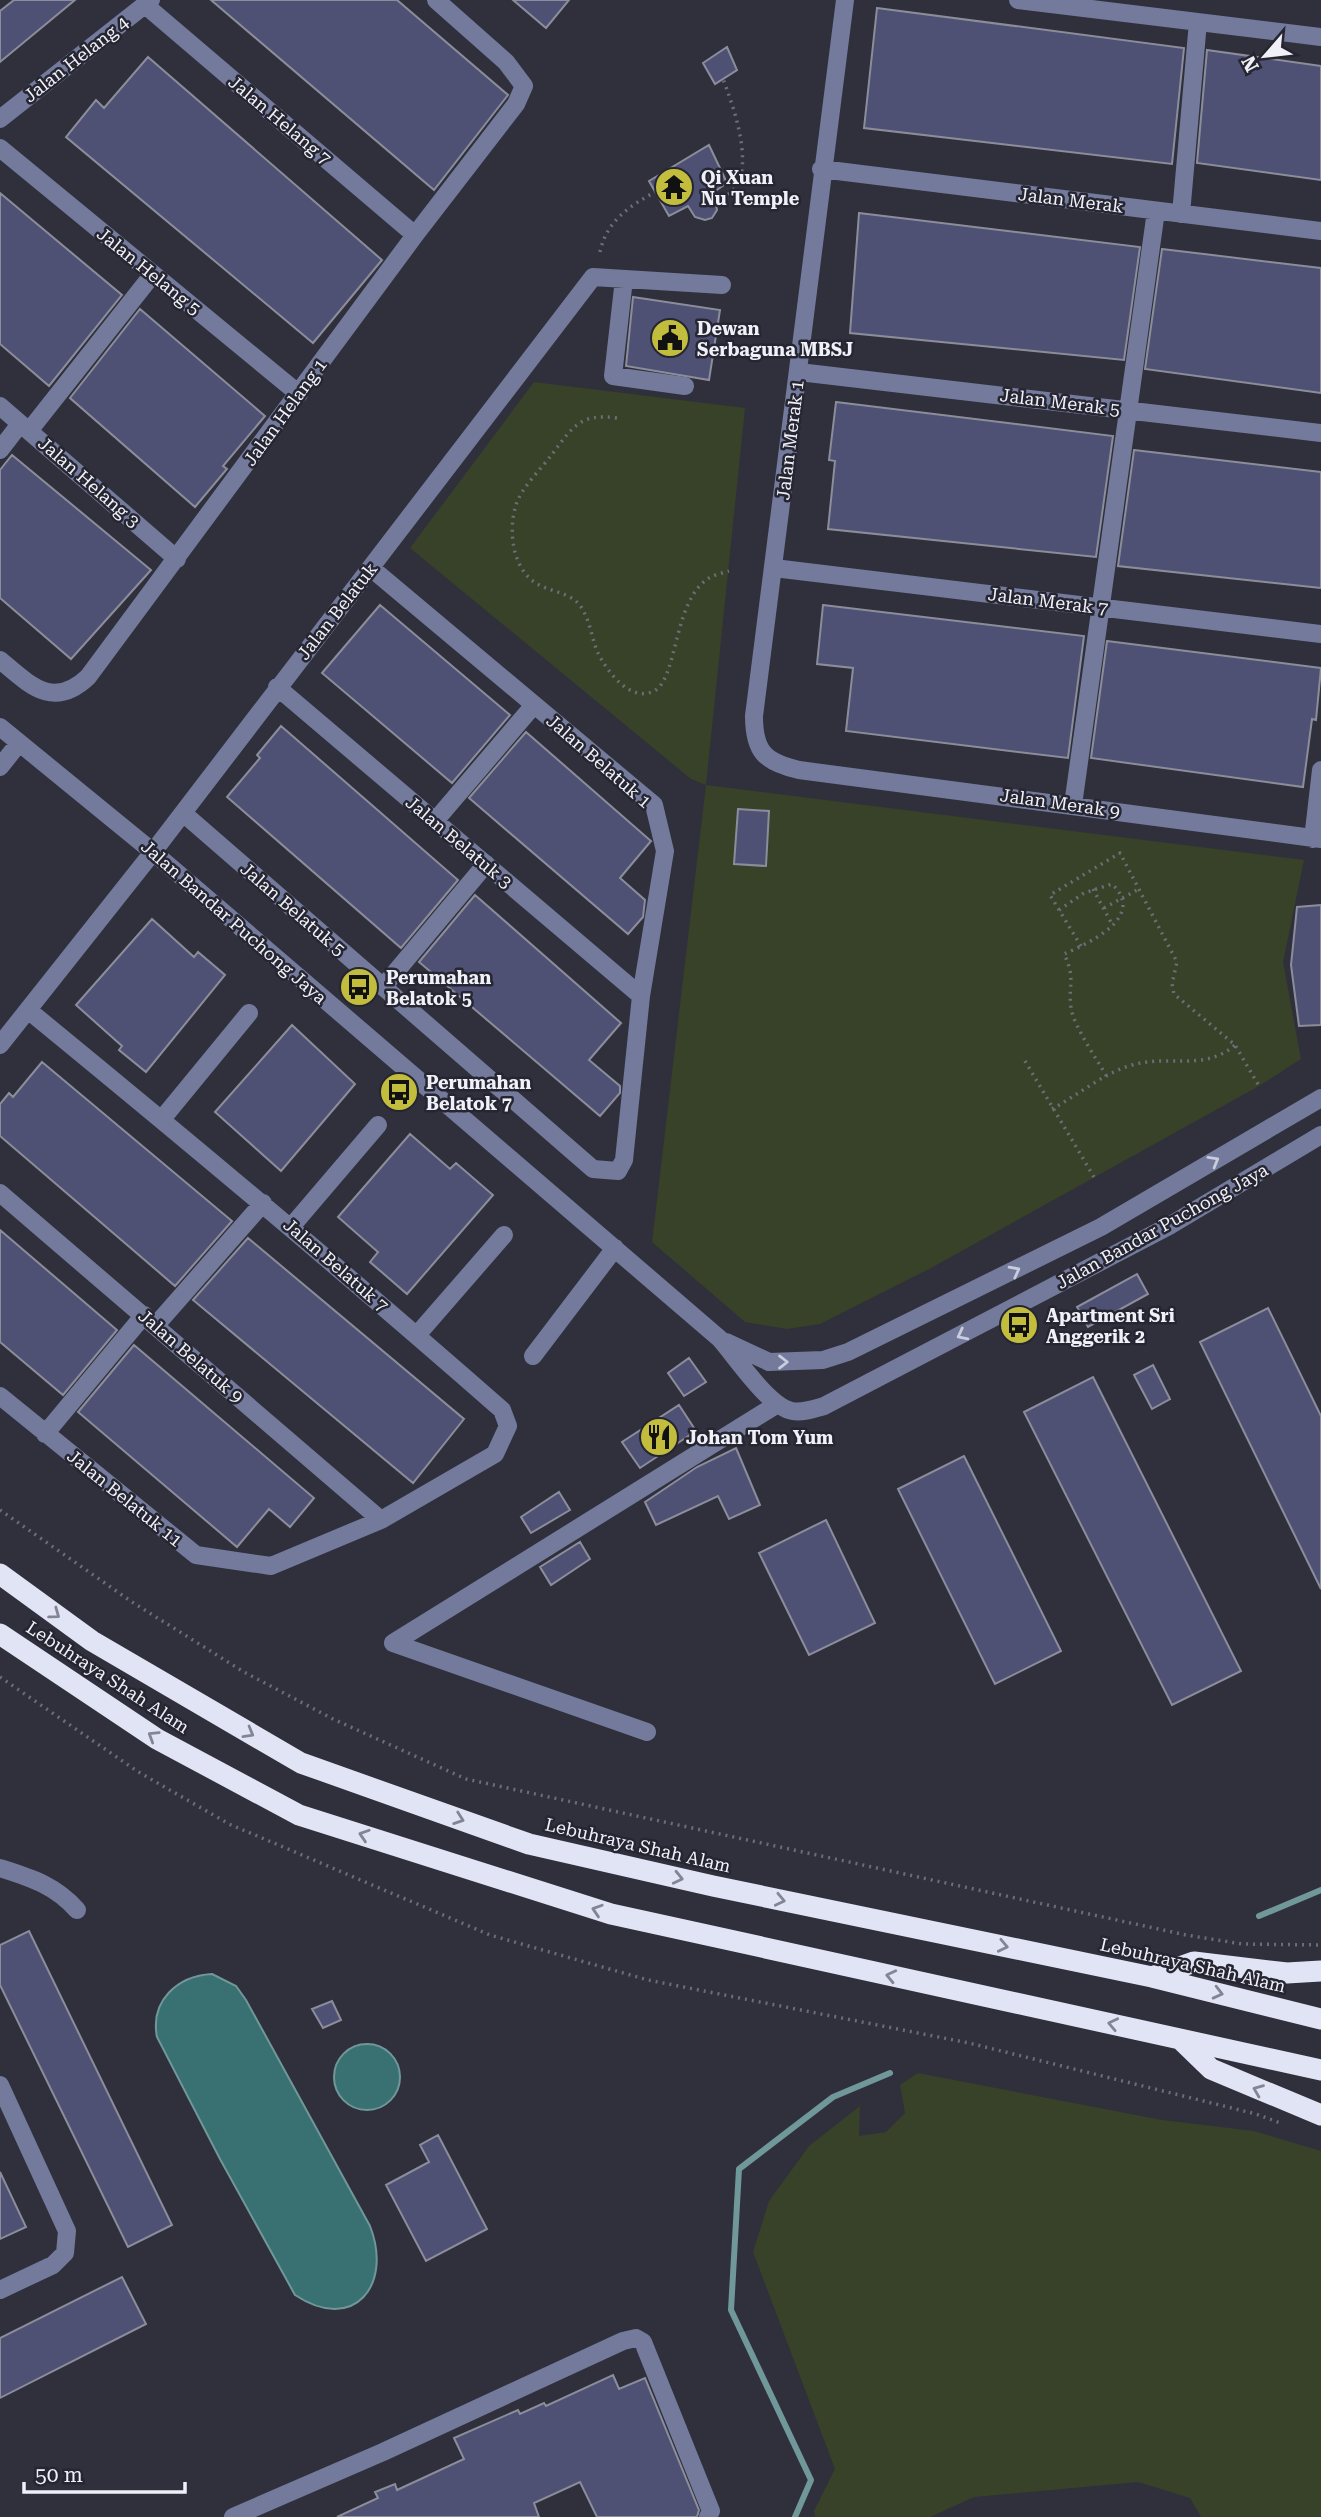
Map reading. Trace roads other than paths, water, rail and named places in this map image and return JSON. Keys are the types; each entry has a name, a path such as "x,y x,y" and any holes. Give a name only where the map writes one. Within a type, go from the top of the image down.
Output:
{"highway":[{"name":"Lebuhraya Shah Alam","path":"0,1574 92,1641 301,1763 529,1844 713,1886 1152,1977 1321,2019"},
{"name":"Lebuhraya Shah Alam","path":"0,1634 157,1739 299,1815 611,1914 1321,2070"},
{"path":"1152,1977 1194,1962 1287,1973 1321,1972"},
{"path":"1180,2039 1211,2069 1321,2115"}],"street":[{"name":"Jalan Helang 1","path":"0,660 29,685 58,695 74,690 88,677 415,235 516,104 524,86 506,62 436,0"},
{"name":"Jalan Merak 1","path":"799,770 769,760 759,748 754,734 821,169 845,0"},
{"path":"1018,0 1321,37"},
{"name":"Jalan Helang 4","path":"0,119 148,3"},
{"name":"Jalan Helang 7","path":"148,3 415,235"},
{"path":"1181,214 1198,22"},
{"name":"Jalan Helang 5","path":"0,148 299,394"},
{"name":"Jalan Merak","path":"821,169 1321,231"},
{"path":"1073,805 1156,211"},
{"path":"0,450 25,427 153,274"},
{"name":"Jalan Belatuk","path":"0,1045 153,852 593,277 722,285"},
{"path":"624,279 613,376 685,386"},
{"name":"Jalan Merak 5","path":"799,372 1321,433"},
{"name":"Jalan Helang 3","path":"0,406 177,559"},
{"name":"Jalan Belatuk 1","path":"371,568 654,805 665,851 641,996 624,1160 618,1171 593,1169"},
{"name":"Jalan Merak 7","path":"774,568 1321,634"},
{"name":"Jalan Belatuk 3","path":"277,687 641,996"},
{"path":"435,821 534,705"},
{"name":"Jalan Bandar Puchong Jaya","path":"0,727 153,852 615,1248 720,1339 776,1405 791,1411 806,1412 824,1406 1169,1226 1321,1135"},
{"path":"0,767 19,743"},
{"name":"Jalan Merak 9","path":"799,770 1317,839"},
{"path":"1317,839 1321,770"},
{"name":"Jalan Belatuk 5","path":"183,813 593,1169"},
{"path":"383,987 486,864"},
{"name":"Jalan Belatuk 7","path":"28,1010 263,1203 502,1410 508,1426 495,1454 382,1520"},
{"path":"162,1119 249,1013"},
{"name":"Jalan Bandar Puchong Jaya","path":"720,1339 769,1362 823,1360 848,1352 1101,1227 1321,1098"},
{"path":"291,1227 378,1125"},
{"name":"Jalan Belatuk 9","path":"0,1193 382,1520"},
{"path":"45,1434 263,1203"},
{"path":"417,1335 504,1235"},
{"path":"533,1356 615,1248"},
{"name":"Jalan Belatuk 11","path":"0,1396 196,1555 271,1566 382,1520"},
{"path":"647,1732 393,1643 776,1405"},
{"path":"0,1868 43,1882 62,1893 77,1910"},
{"path":"0,2085 67,2231 65,2253 53,2264 0,2290"},
{"path":"233,2517 383,2452 623,2340 636,2338 643,2342 711,2511 708,2517"}],"waterway":[{"path":"1259,1916 1321,1890"},
{"path":"795,2517 811,2480 731,2310 739,2169 833,2097 890,2073"}],"place":[{"name":"Qi Xuan Nu Temple","path":"674,187"},
{"name":"Dewan Serbaguna MBSJ","path":"670,338"},
{"name":"Perumahan Belatok 5","path":"359,987"},
{"name":"Perumahan Belatok 7","path":"399,1092"},
{"name":"Apartment Sri Anggerik 2","path":"1019,1325"},
{"name":"Johan Tom Yum","path":"659,1437"}]}
